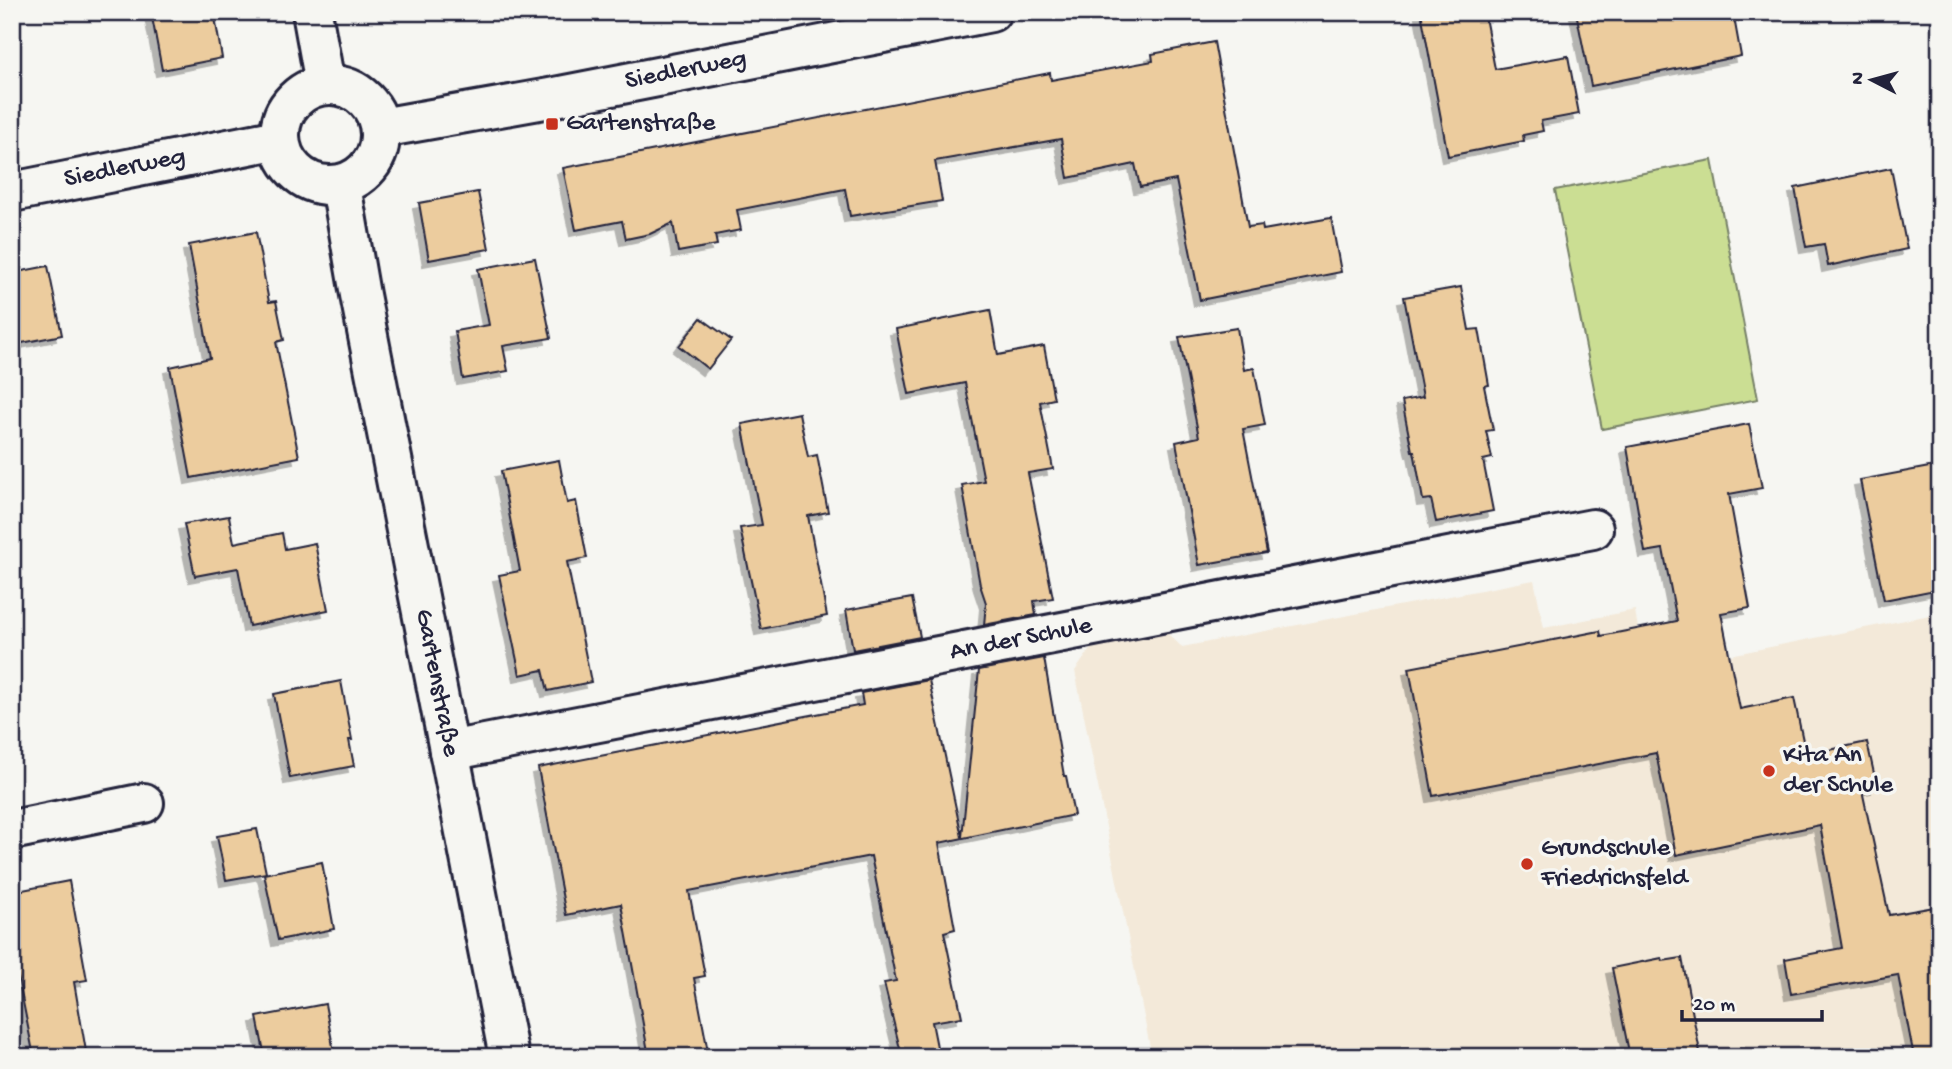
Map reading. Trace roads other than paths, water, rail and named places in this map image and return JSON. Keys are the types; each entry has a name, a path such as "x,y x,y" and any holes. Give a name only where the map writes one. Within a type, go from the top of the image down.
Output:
{"street":[{"path":"312,12 325,84"},
{"name":"Siedlerweg","path":"381,128 550,98 991,12"},
{"path":"325,84 351,88 371,104 381,128 378,154 364,174 341,186 312,183 289,166 279,139 284,113 301,93 325,84"},
{"name":"Siedlerweg","path":"12,192 279,139"},
{"name":"Gartenstraße","path":"341,186 509,1057"},
{"name":"An der Schule","path":"449,751 1593,529"},
{"path":"12,830 144,803"}],"place":[{"name":"Gartenstraße","path":"552,124"},
{"name":"Kita An der Schule","path":"1769,771"},
{"name":"Grundschule Friedrichsfeld","path":"1527,864"}]}
